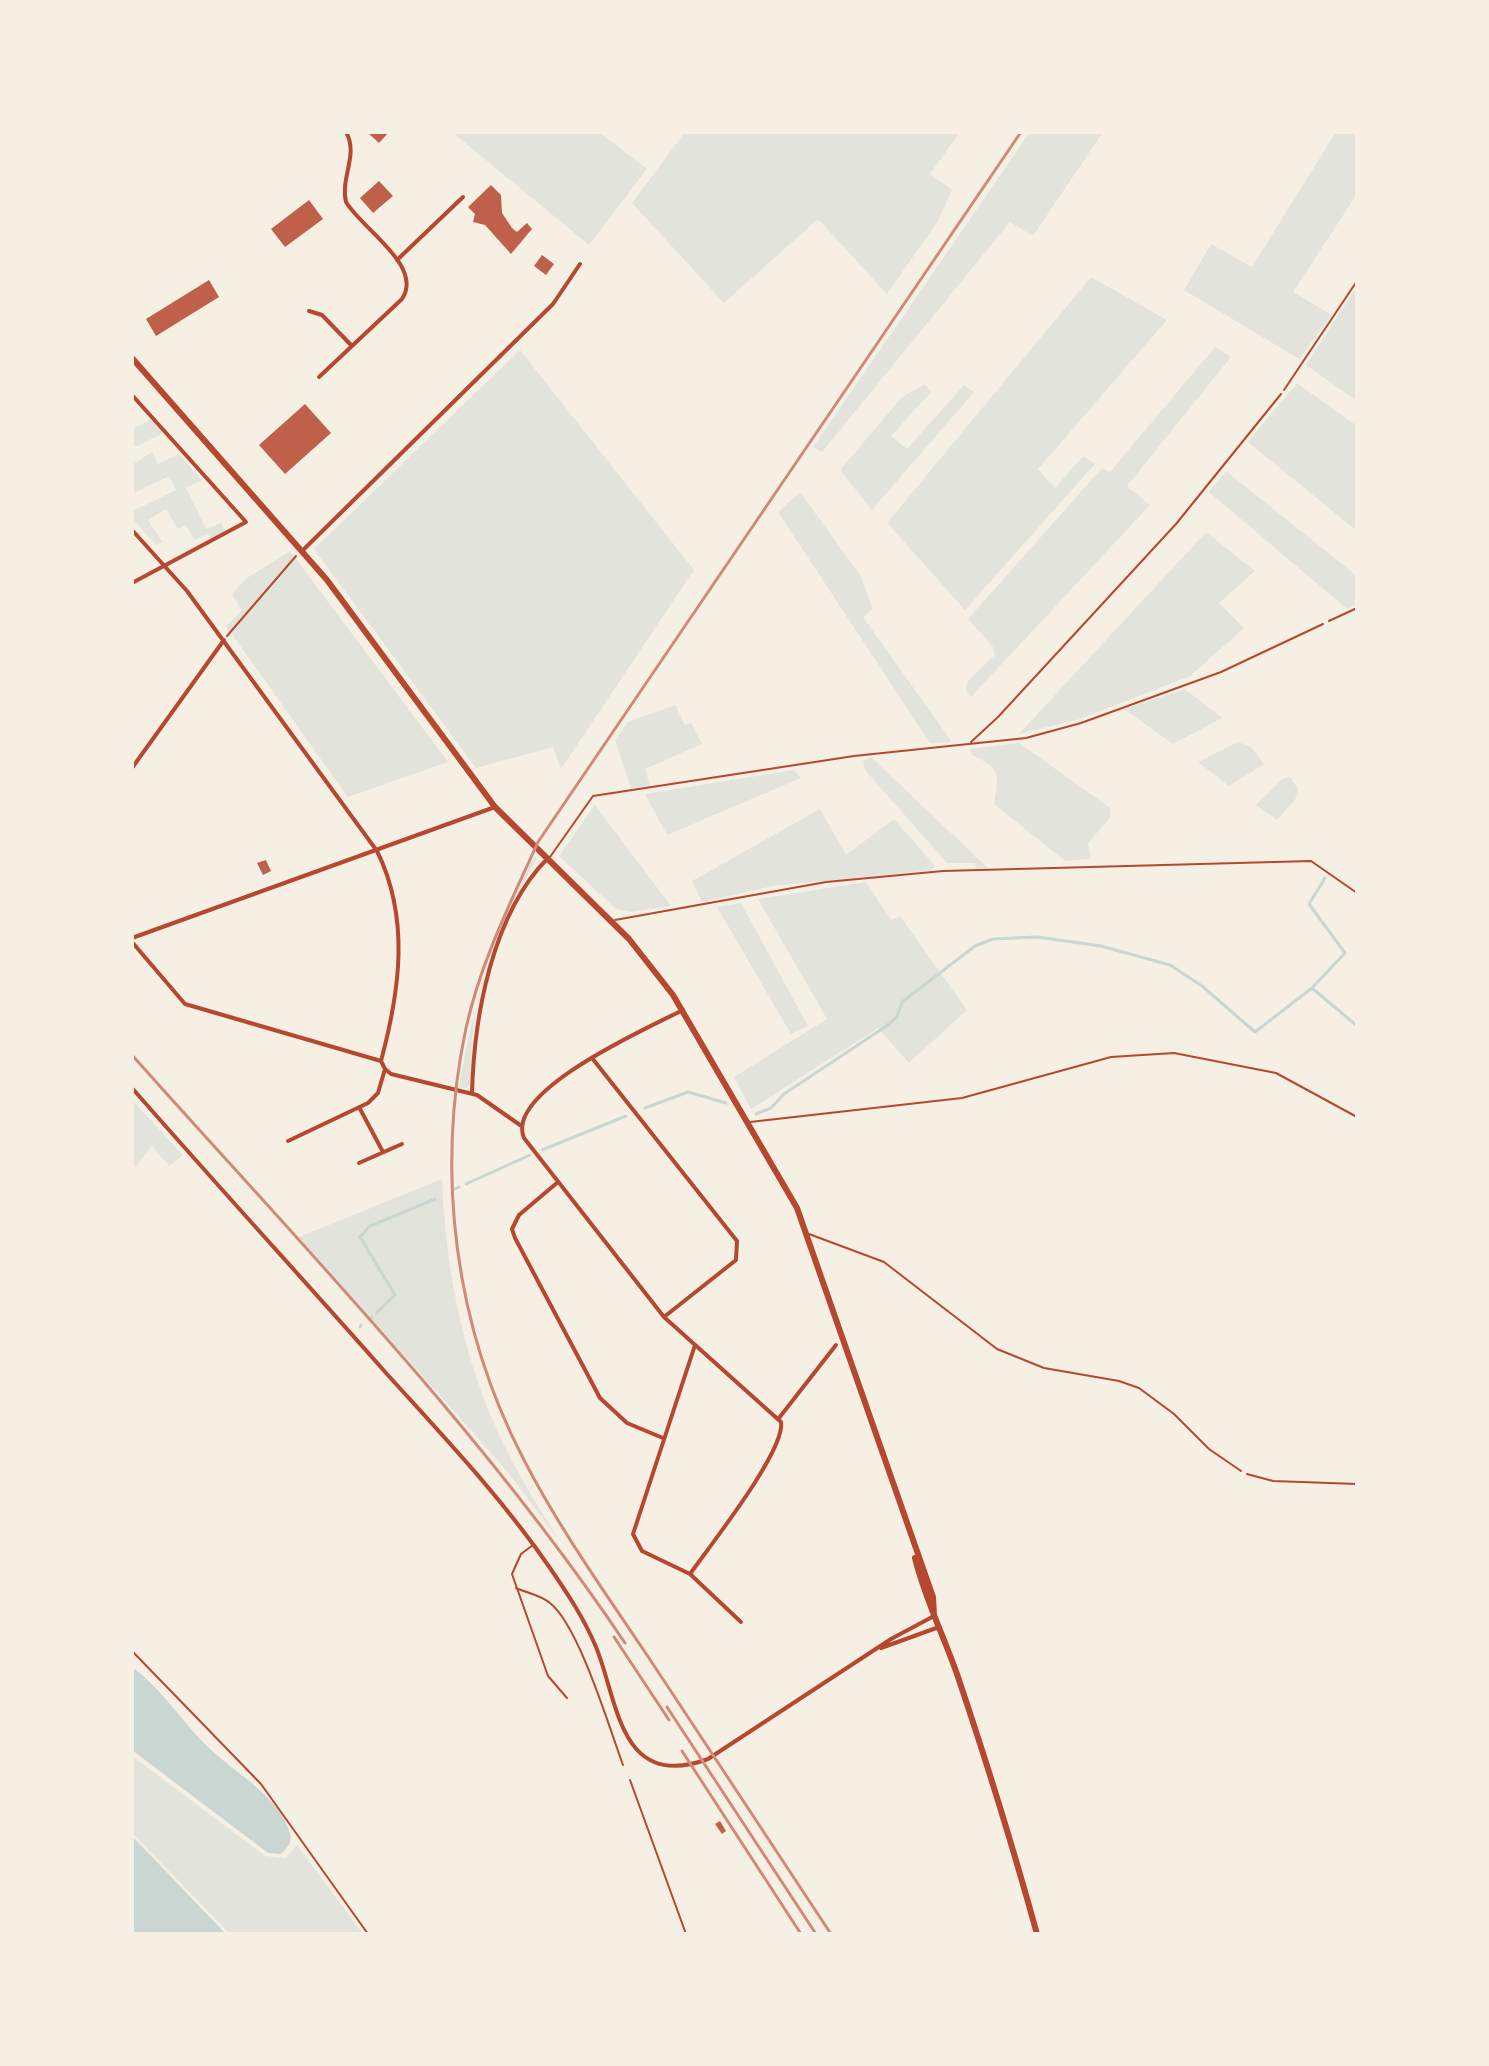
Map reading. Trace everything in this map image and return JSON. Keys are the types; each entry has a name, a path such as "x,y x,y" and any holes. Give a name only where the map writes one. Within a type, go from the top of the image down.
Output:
{"main road":[{"path":"132,358 302,551 495,807 657,972 749,1122 784,1183 808,1234 933,1597 934,1616 995,1791 1037,1934"}],"street":[{"path":"319,377 406,293 408,278 397,260 346,202 344,190 351,145 346,132"},
{"path":"397,260 463,197"},
{"path":"302,551 553,304 580,264"},
{"path":"309,311 322,315 352,346"},
{"path":"132,395 246,522 207,546 163,565 132,583"},
{"path":"132,530 224,640 377,851 395,900 400,936 397,973 381,1061 385,1069 391,1074 472,1093 521,1125"},
{"path":"132,768 224,640"},
{"path":"381,1061 185,1004 132,940 495,807"},
{"path":"472,1093 474,1035 491,970 516,903 532,874 548,858"},
{"path":"683,1010 591,1057 546,1093 525,1114 521,1125 524,1138 664,1317 779,1418 782,1432 774,1450 690,1574"},
{"path":"591,1057 737,1241 736,1260 664,1317"},
{"path":"288,1141 374,1098 385,1069"},
{"path":"132,1088 513,1515 589,1631 622,1732 636,1749 660,1762 698,1763 737,1741 875,1649 934,1616"},
{"path":"359,1107 383,1152"},
{"path":"359,1163 402,1144"},
{"path":"558,1182 519,1215 512,1229 515,1238 600,1398 627,1423 663,1438"},
{"path":"695,1345 633,1534 637,1546 647,1556 661,1558 690,1574 741,1622"},
{"path":"779,1418 836,1345"},
{"path":"875,1649 939,1627"}],"lane":[{"path":"968,744 998,717 1176,524 1281,394"},
{"path":"548,858 562,845 593,796 854,756 1008,741 1081,723 1231,668 1323,624"},
{"path":"611,924 622,916 719,903 826,882 943,871 1311,861 1357,893"},
{"path":"749,1122 962,1098 1111,1057 1174,1053 1276,1073 1357,1117"},
{"path":"808,1234 884,1262 997,1349 1044,1368 1119,1381 1139,1388 1174,1414 1209,1449 1241,1471"},
{"path":"533,1545 521,1554 514,1565 516,1588 548,1676 567,1698"},
{"path":"516,1588 546,1600 562,1617 575,1640 623,1765"},
{"path":"630,1780 686,1934"}],"path":[{"path":"1281,394 1357,281"},
{"path":"224,640 279,572 302,551"},
{"path":"1323,624 1357,608"},
{"path":"1241,1471 1273,1481 1357,1484"},
{"path":"132,1651 261,1784 368,1934"}],"shaded area":[{"path":"452,132 599,132 647,169 589,245"},
{"path":"685,132 960,132 930,174 952,190 938,221 887,294 818,219 724,303 632,203"},
{"path":"1030,132 1103,132 1033,236 1010,222 822,452 813,447"},
{"path":"1336,132 1357,132 1357,194 1293,292 1332,315 1299,359 1184,290 1211,244 1252,267"},
{"path":"1091,277 1167,320 1038,469 1055,488 1083,456 1095,464 965,610 887,523"},
{"path":"1357,286 1357,401 1306,365"},
{"path":"1215,347 1231,357 1127,486 1150,505 971,697 966,690 968,681 995,655 993,647 968,619 1102,468 1110,472"},
{"path":"520,350 694,570 561,769 553,747 476,768 314,549"},
{"path":"1297,383 1357,426 1357,531 1248,442"},
{"path":"925,384 931,392 891,436 907,449 964,385 974,392 872,510 840,470 902,397"},
{"path":"152,419 163,433 137,446 132,445 132,429"},
{"path":"152,452 158,464 179,454 202,480 186,488 206,529 221,523 225,531 211,539 208,534 194,540 186,525 178,529 166,509 148,520 162,542 156,545 132,518 132,504 135,510 176,490 169,476 132,494 132,465"},
{"path":"1226,471 1357,576 1357,604 1347,609 1209,492"},
{"path":"800,492 860,575 873,609 863,617 952,742 930,743 778,512"},
{"path":"1206,532 1255,571 1219,603 1244,628 1190,676 1080,719 1019,734"},
{"path":"290,551 448,762 348,797 226,626 242,610 232,594 247,578"},
{"path":"1185,689 1222,718 1173,744 1124,709"},
{"path":"675,705 685,725 691,723 702,744 645,769 650,786 631,788 615,740 628,722"},
{"path":"1238,742 1251,747 1264,764 1229,786 1198,762"},
{"path":"1019,743 1110,808 1110,818 1088,843 1091,859 1065,861 994,804 996,774 989,764 972,755 970,749"},
{"path":"871,757 989,869 976,868 975,863 947,863 865,770 863,761"},
{"path":"794,770 801,778 667,835 645,794"},
{"path":"1290,777 1298,789 1295,800 1277,820 1256,805 1282,779"},
{"path":"595,805 671,906 630,912 616,909 559,856"},
{"path":"820,809 846,855 894,819 935,866 932,870 773,886 702,902 692,881"},
{"path":"534,856 537,858 517,895"},
{"path":"866,882 891,920 900,916 967,1010 909,1063 878,1028 751,1109 734,1077 827,1019 758,899"},
{"path":"741,903 808,1026 791,1034 717,907"},
{"path":"507,918 488,969 478,1002 485,974"},
{"path":"478,1002 470,1084 467,1088 459,1088 464,1057"},
{"path":"132,1100 183,1155 169,1166 152,1146 132,1171"},
{"path":"442,1179 453,1284 479,1386 513,1463 560,1542 507,1471 299,1237"},
{"path":"132,1667 153,1685 209,1748 276,1808 291,1836 289,1845 281,1854 268,1853 132,1750"},
{"path":"132,1756 265,1856 286,1858 297,1845 363,1934 230,1934 132,1833"},
{"path":"132,1836 226,1934 132,1934"}],"building":[{"path":"367,132 389,132 379,143"},
{"path":"379,181 393,196 373,213 360,198"},
{"path":"491,185 501,195 502,213 512,228 517,232 527,223 532,229 511,254 485,225 473,222 475,214 468,207"},
{"path":"309,200 323,219 285,247 271,229"},
{"path":"542,255 554,264 546,275 534,266"},
{"path":"209,280 219,297 156,336 146,319"},
{"path":"305,404 331,433 285,474 259,445"},
{"path":"266,860 271,871 263,875 257,863"},
{"path":"720,1821 726,1831 722,1834 715,1824"}],"waterway":[{"path":"1312,988 1345,953 1309,904 1325,878"},
{"path":"756,1114 771,1108 784,1094 885,1027 897,1017 902,1002 975,946 993,939 1037,937 1101,946 1170,965 1202,986 1255,1032 1312,988 1357,1026"},
{"path":"645,1108 688,1092 726,1103"},
{"path":"542,1150 626,1116"},
{"path":"466,1184 530,1155"},
{"path":"455,1189 459,1187"},
{"path":"376,1313 395,1295 360,1237 370,1226 435,1199"}],"railway":[{"path":"831,1934 567,1535 524,1460 500,1410 467,1304 458,1249 452,1139 457,1083 466,1028 480,979 538,842 1021,132"},
{"path":"132,1055 451,1414 570,1564 625,1643"},
{"path":"614,1637 669,1720"},
{"path":"667,1707 816,1934"},
{"path":"682,1751 801,1934"}]}
